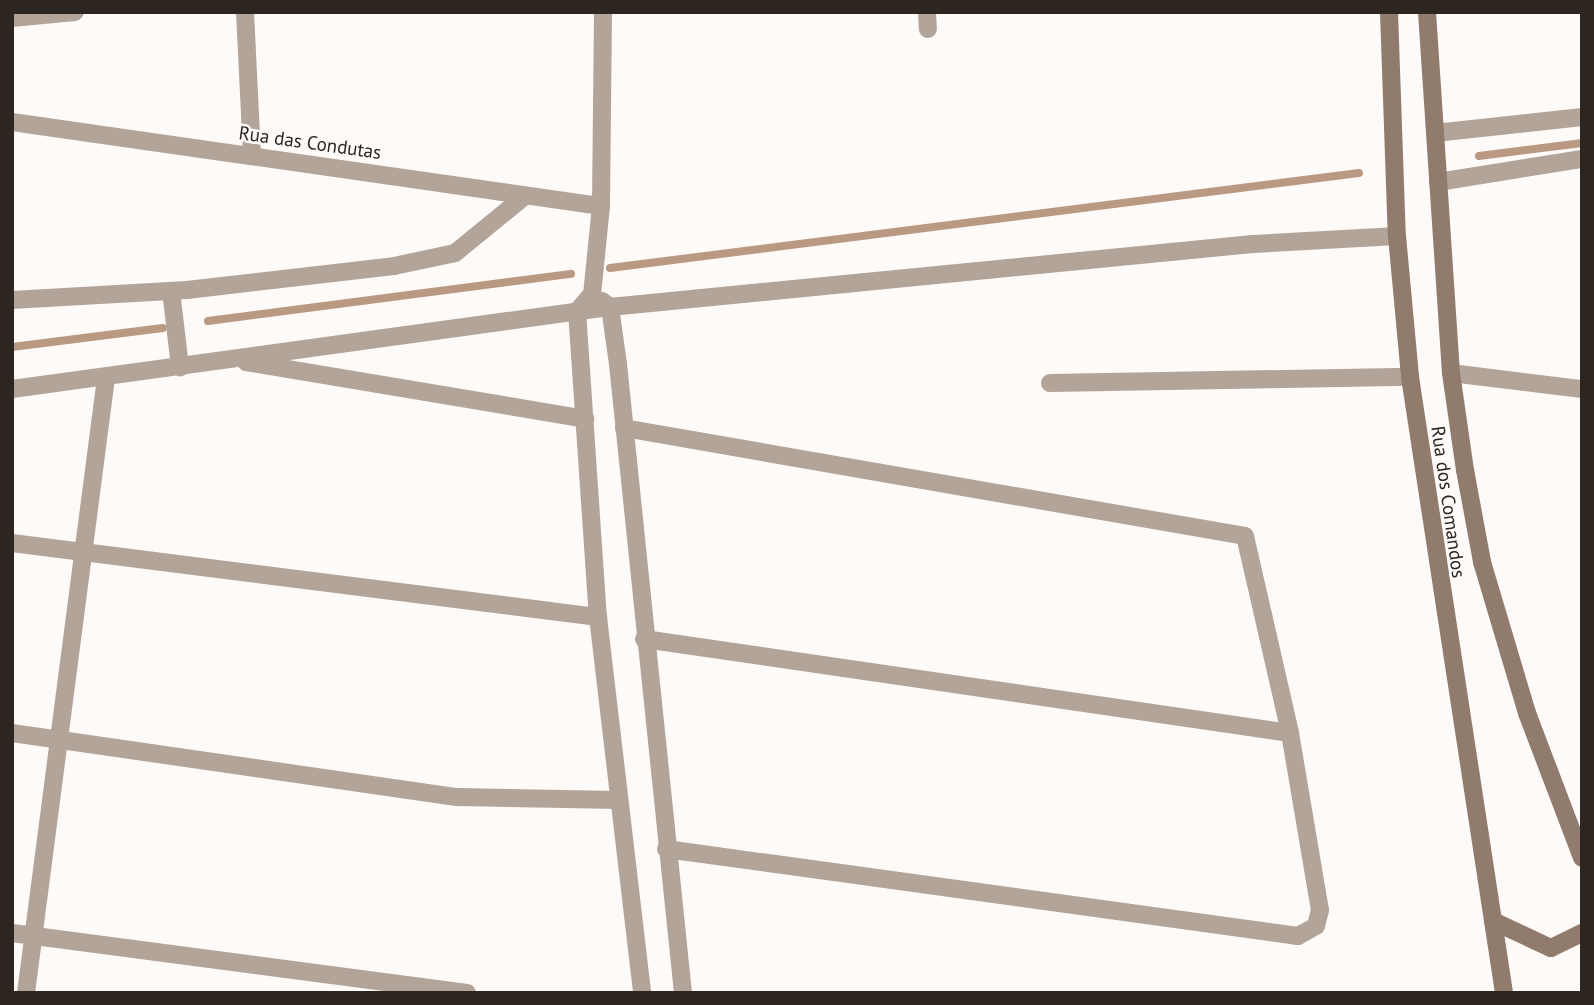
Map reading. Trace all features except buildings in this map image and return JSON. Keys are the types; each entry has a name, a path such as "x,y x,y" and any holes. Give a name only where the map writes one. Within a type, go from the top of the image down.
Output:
{"main road":[{"name":"Rua dos Comandos","path":"1389,12 1397,236 1410,377 1504,993"},
{"name":"Rua dos Comandos","path":"1427,12 1451,373 1482,562 1527,713 1582,858"},
{"path":"1493,921 1551,948 1582,933"}],"street":[{"path":"12,18 75,12"},
{"path":"245,12 252,156"},
{"path":"603,12 601,206 592,294 577,311 598,617 642,993"},
{"path":"1435,133 1582,117"},
{"name":"Rua das Condutas","path":"12,122 601,206"},
{"path":"1438,182 1582,159"},
{"path":"12,300 171,291 394,267 455,253 525,196"},
{"path":"12,389 610,307 1253,244 1397,236"},
{"path":"171,291 180,367"},
{"path":"592,294 610,307 683,993"},
{"path":"229,359 585,419"},
{"path":"1451,373 1582,388"},
{"path":"1050,383 1410,377"},
{"path":"26,993 106,378"},
{"path":"624,428 1237,532 1249,542 1290,733 1320,909 1317,926 1298,936 666,849"},
{"path":"12,544 598,617"},
{"path":"644,639 1290,733"},
{"path":"12,733 458,797 620,800"},
{"path":"12,933 467,993"}],"waterway":[{"path":"1479,156 1582,143"},
{"path":"610,268 1359,173"},
{"path":"208,321 571,274"},
{"path":"12,347 163,328"}]}
